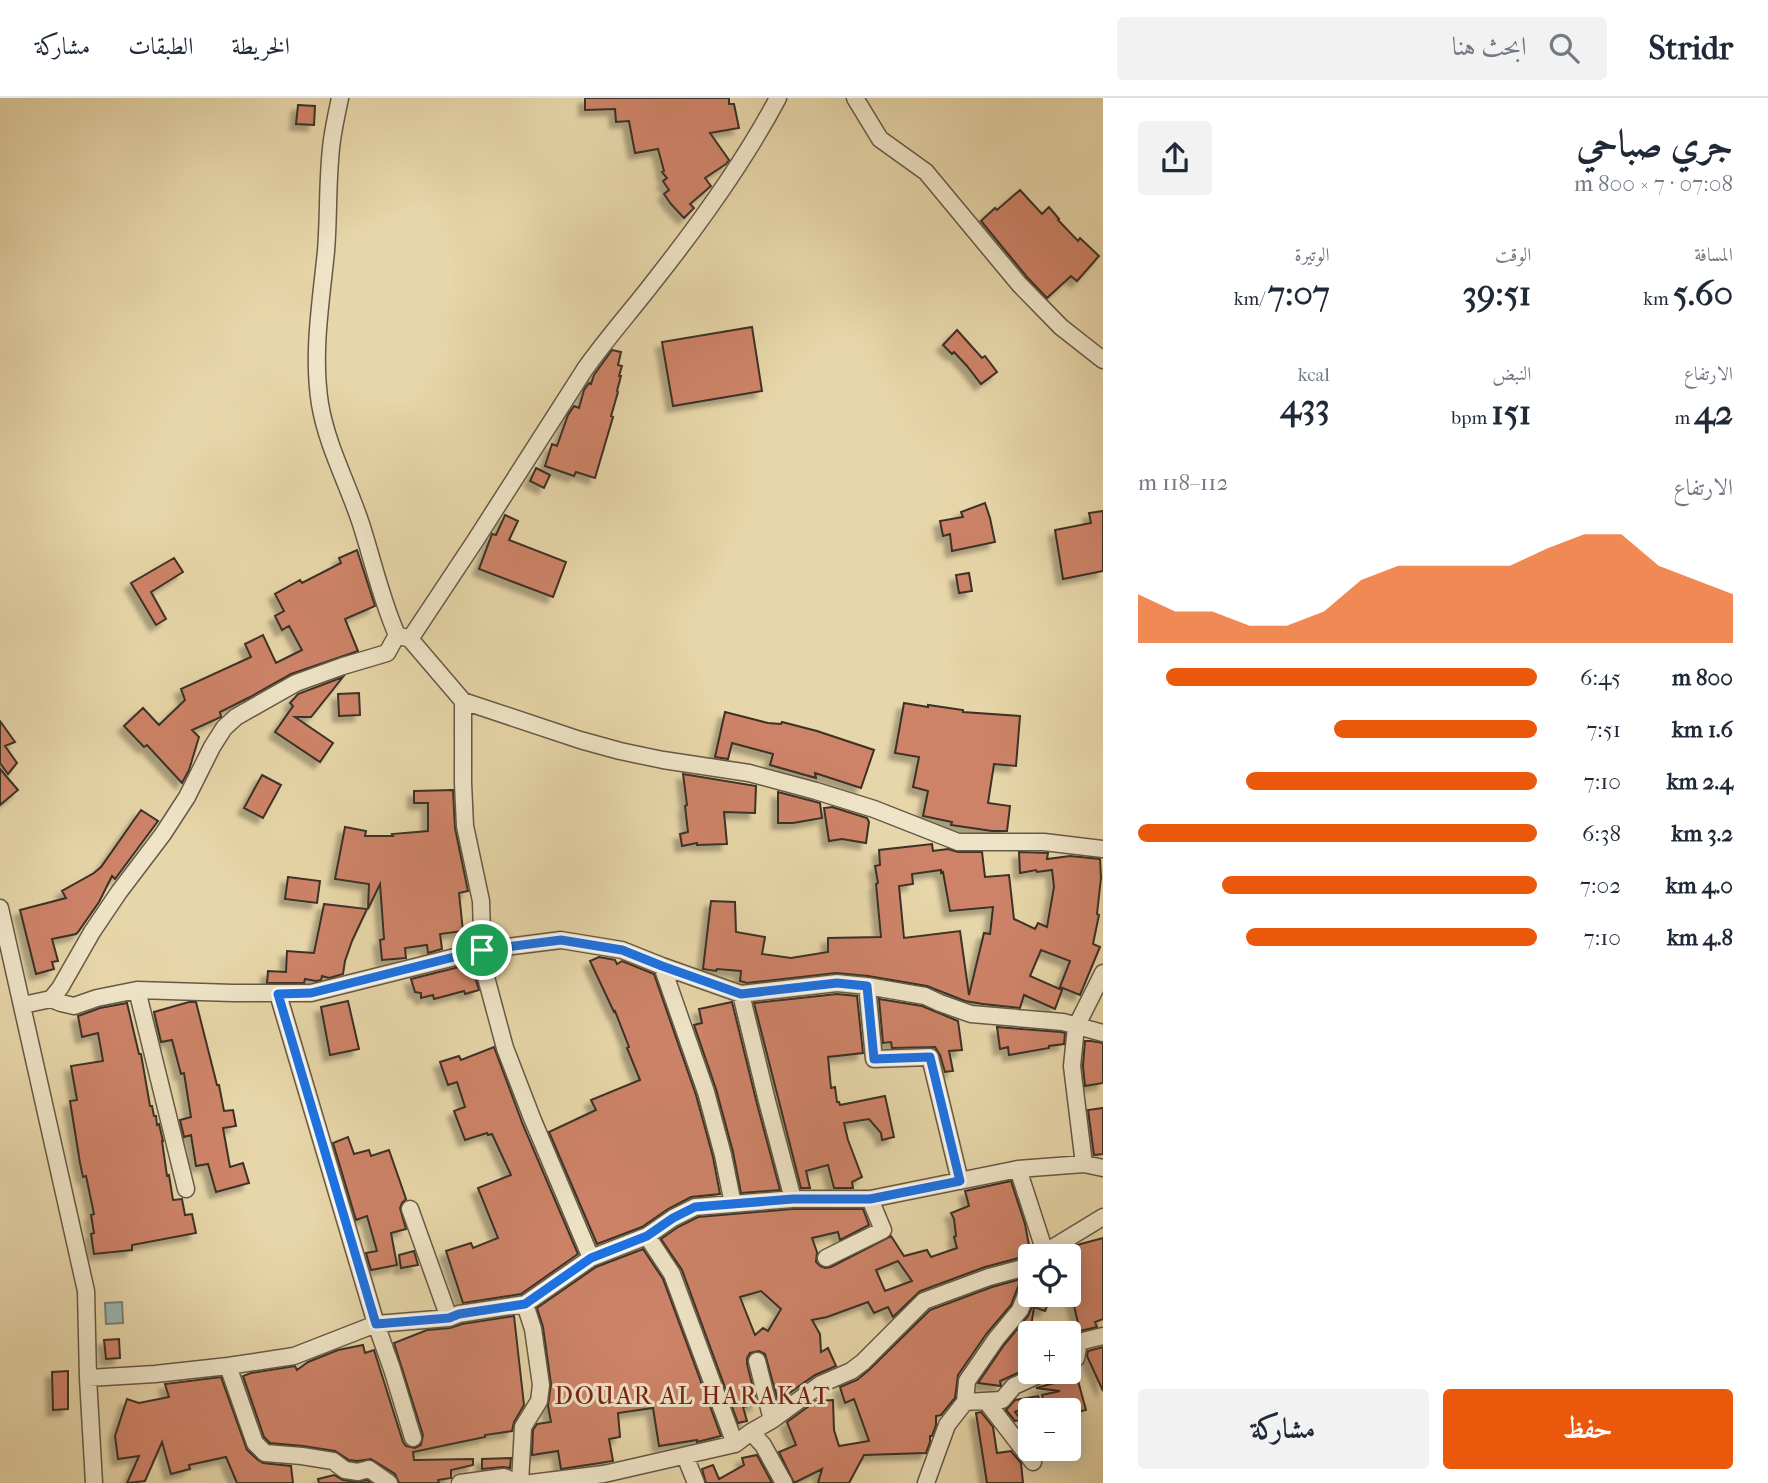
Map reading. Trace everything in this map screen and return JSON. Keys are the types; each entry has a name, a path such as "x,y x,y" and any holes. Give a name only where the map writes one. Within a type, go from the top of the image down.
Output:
{"street":[{"path":"340,98 331,141 326,250 317,323 319,392 327,434 354,501 390,619 403,637 463,701 620,751 749,773 816,791 874,809 958,842 1044,842 1103,849"},
{"path":"51,999 92,932 187,797 224,729 236,718 296,684 387,653 403,637 475,541 600,347 663,270 722,190 778,98"},
{"path":"855,98 880,139 926,172 1019,284 1061,327 1103,360"},
{"path":"463,701 465,826 481,901 483,966 506,1048 532,1118 591,1258"},
{"path":"0,908 86,1291 94,1483"},
{"path":"23,1005 51,999 74,1006 136,990 311,993 482,950 561,940 622,950 741,994 837,983 867,986 925,996 971,1014 1063,1023 1103,1033"},
{"path":"662,966 706,1092 733,1204"},
{"path":"1084,1164 1072,1066 1076,1027 1103,973"},
{"path":"867,986 874,1059 930,1057 960,1181"},
{"path":"136,990 186,1189"},
{"path":"278,994 412,1438"},
{"path":"741,994 793,1199"},
{"path":"88,1378 155,1374 294,1356 376,1324 449,1318 459,1314 525,1304 591,1258 647,1236 695,1207 793,1199 870,1199 1018,1169 1084,1164 1103,1168"},
{"path":"1018,1169 1039,1244"},
{"path":"826,1258 883,1230 870,1199"},
{"path":"410,1209 449,1318"},
{"path":"1060,1244 1103,1217"},
{"path":"647,1236 672,1273 735,1444"},
{"path":"531,1483 604,1474 735,1444 821,1384 851,1371 863,1362 924,1301 1018,1269"},
{"path":"460,1483 504,1477 519,1483 523,1427 539,1401 541,1385 533,1329 525,1304"},
{"path":"926,1483 947,1425 965,1402 967,1381 1021,1307"},
{"path":"1081,1342 1103,1336"},
{"path":"757,1361 772,1420"},
{"path":"228,1366 255,1443 265,1453 333,1461 345,1470 358,1472 369,1469 389,1483"},
{"path":"965,1402 1002,1400 1018,1384"},
{"path":"986,1401 1033,1462"},
{"path":"751,1432 763,1445 784,1483"},
{"path":"685,1456 696,1483"}],"water":[{"path":"122,1302 123,1323 106,1324 105,1303"}],"building":[{"path":"585,98 729,98 729,104 734,104 739,128 710,133 729,160 705,178 711,186 690,204 694,208 684,218 664,194 669,190 663,181 667,178 662,172 664,171 658,149 635,153 629,121 616,122 615,109 585,110"},
{"path":"298,105 315,106 314,125 296,124"},
{"path":"1020,190 1042,214 1049,207 1078,241 1080,238 1099,256 1077,281 1071,276 1047,298 981,221"},
{"path":"752,327 762,391 673,406 662,342"},
{"path":"957,330 982,358 985,356 997,372 981,384 954,352 952,354 943,345"},
{"path":"612,350 621,352 618,365 622,366 621,376 611,416 613,417 595,478 576,472 574,476 545,466 552,444 557,446 568,415 574,406 579,408 584,390 591,384 594,375"},
{"path":"536,468 550,475 544,488 530,481"},
{"path":"985,503 995,542 952,551 950,534 943,536 940,521 963,517 961,512"},
{"path":"1103,511 1103,571 1063,579 1055,530 1091,523 1089,513"},
{"path":"505,515 518,521 509,540 566,562 553,597 479,569 492,534 496,535"},
{"path":"357,550 375,606 345,619 358,651 291,674 220,712 221,717 192,730 199,737 182,783 147,745 144,747 124,726 143,708 159,725 185,700 181,689 251,657 245,644 263,635 276,663 302,650 289,626 282,630 275,616 284,611 275,594 341,563 339,558"},
{"path":"174,558 183,572 151,592 166,619 156,625 131,583"},
{"path":"969,573 972,591 959,593 956,575"},
{"path":"343,677 311,717 295,717 333,743 320,762 275,732 293,706 290,703 298,694"},
{"path":"359,693 360,715 339,716 338,694"},
{"path":"904,703 963,712 1020,716 1016,766 994,764 988,803 1010,806 1007,831 951,825 952,822 923,816 928,791 913,787 919,757 895,753"},
{"path":"725,712 768,723 782,722 874,750 861,788 815,773 816,778 770,765 773,754 732,743 728,759 715,757"},
{"path":"0,721 15,742 5,746 17,763 8,774 0,763"},
{"path":"0,769 18,790 0,805"},
{"path":"683,774 756,786 755,813 724,812 727,844 697,843 682,846 680,834 688,832"},
{"path":"262,775 281,785 263,818 244,808"},
{"path":"453,790 455,828 468,891 459,893 463,931 440,934 442,949 428,953 427,945 405,948 406,958 382,960 380,940 384,939 380,884 368,909 369,884 335,879 345,827 366,831 365,836 393,836 392,834 428,831 428,803 414,803 414,791"},
{"path":"778,792 820,803 822,818 778,823"},
{"path":"832,807 867,818 869,822 866,843 842,839 829,841 824,808"},
{"path":"141,810 158,821 115,879 112,876 99,902 78,932 52,939 58,961 52,962 54,969 36,974 20,910 66,898 62,891 101,867"},
{"path":"932,844 933,851 948,849 958,852 982,852 985,877 1009,875 1014,919 1035,929 1038,923 1047,927 1054,887 1052,870 1020,873 1019,852 1048,853 1047,859 1070,856 1100,859 1099,915 1093,944 1100,947 1080,995 1060,987 1070,961 1041,950 1030,976 1062,990 1055,1009 1024,995 1020,1008 983,1004 965,1001 927,986 868,976 836,973 747,983 740,981 741,971 703,969 711,901 735,902 736,932 765,937 762,954 791,958 828,952 828,938 881,937 875,866 880,865 879,850","holes":["941,870 941,873 943,872 950,911 993,907 990,934 984,933 969,995 960,931 904,938 899,886 913,884 912,874"]},
{"path":"288,877 320,881 317,903 285,899"},
{"path":"324,904 367,909 352,941 343,974 329,978 322,976 321,980 316,981 305,979 304,983 267,983 268,971 286,972 287,951 314,953"},
{"path":"599,957 615,960 617,964 622,961 654,974 696,1095 720,1194 691,1197 642,1227 597,1244 549,1132 596,1110 591,1100 640,1080 615,1011 590,961"},
{"path":"471,964 479,990 434,999 433,995 421,998 421,993 415,992 411,979"},
{"path":"837,994 857,996 863,1053 828,1057 831,1088 835,1087 840,1105 885,1096 894,1137 882,1140 881,1133 869,1119 844,1123 862,1177 852,1182 853,1188 834,1188 828,1165 806,1171 810,1188 801,1188 754,1003"},
{"path":"879,999 922,1006 958,1021 962,1050 949,1051 953,1071 945,1072 935,1047 892,1048 891,1042 883,1043"},
{"path":"348,1001 359,1049 330,1055 321,1007"},
{"path":"196,1002 224,1111 233,1110 236,1126 223,1128 230,1167 243,1163 249,1183 216,1192 208,1164 196,1166 191,1135 184,1137 180,1120 191,1117 184,1073 181,1074 172,1040 161,1042 154,1012"},
{"path":"732,1002 780,1190 741,1193 716,1089 694,1025 702,1023 699,1009"},
{"path":"127,1003 141,1054 150,1106 156,1116 157,1125 159,1124 163,1141 173,1200 182,1199 185,1215 192,1214 196,1233 132,1245 132,1250 94,1254 91,1215 94,1214 86,1176 83,1177 80,1163 70,1101 77,1100 71,1066 103,1061 98,1033 82,1037 78,1016"},
{"path":"997,1027 1065,1033 1064,1044 1009,1055 1008,1047 1000,1049"},
{"path":"1085,1041 1103,1043 1103,1083 1085,1086"},
{"path":"494,1047 523,1125 578,1254 521,1294 463,1303 446,1251 471,1243 473,1248 498,1238 478,1188 511,1175 492,1134 465,1140 454,1111 465,1107 457,1082 448,1085 440,1062 459,1056 461,1060"},
{"path":"1103,1108 1103,1154 1094,1155 1088,1110"},
{"path":"348,1137 354,1154 369,1150 371,1156 389,1150 406,1199 400,1208 406,1229 391,1233 397,1265 371,1270 366,1253 377,1251 367,1216 356,1220 333,1143"},
{"path":"1011,1181 1029,1244 1018,1244 1018,1258 985,1267 920,1291 893,1317 888,1307 874,1313 868,1302 812,1320 820,1334 821,1352 828,1348 836,1366 815,1375 778,1401 765,1354 759,1351 750,1353 747,1364 757,1404 743,1407 747,1421 738,1423 682,1270 661,1239 698,1217 793,1209 863,1209 869,1225 840,1240 838,1232 812,1238 817,1252 816,1262 820,1266 831,1267 891,1236 904,1256 927,1250 931,1257 957,1248 951,1213 969,1206 965,1191","holes":["898,1261 912,1281 885,1291 876,1270","761,1291 781,1309 768,1331 763,1328 755,1335 740,1297"]},
{"path":"1103,1238 1103,1319 1095,1322 1097,1327 1081,1331 1081,1321 1078,1321 1074,1307 1081,1307 1081,1244"},
{"path":"643,1249 663,1279 721,1436 697,1442 659,1446 653,1408 618,1413 620,1437 609,1439 613,1461 561,1469 558,1451 532,1455 533,1430 537,1424 551,1422 548,1406 551,1384 543,1327 537,1308 596,1267"},
{"path":"414,1251 418,1265 401,1268 399,1255"},
{"path":"1018,1280 1011,1305 987,1333 958,1375 955,1398 941,1415 936,1416 936,1425 926,1453 864,1455 849,1483 818,1483 822,1469 794,1483 779,1452 796,1445 787,1422 816,1401 833,1400 834,1430 839,1446 869,1441 854,1399 845,1403 840,1387 857,1380 869,1370 930,1310"},
{"path":"1034,1307 1032,1321 1024,1321"},
{"path":"514,1316 524,1405 512,1431 413,1452 414,1460 473,1459 473,1465 451,1470 451,1478 438,1480 439,1483 399,1483 395,1474 371,1459 349,1460 335,1451 270,1443 264,1437 243,1376 295,1366 297,1370 308,1362 338,1350 363,1345 365,1353 374,1350 403,1442 406,1446 415,1448 421,1445 423,1435 394,1343 427,1330"},
{"path":"1018,1328 1018,1373 1000,1381 1001,1386 978,1383"},
{"path":"119,1339 120,1358 106,1359 104,1340"},
{"path":"1103,1347 1103,1391 1087,1356 1088,1351"},
{"path":"68,1371 68,1409 53,1410 52,1372"},
{"path":"221,1377 247,1450 263,1463 291,1466 293,1483 237,1483 226,1457 189,1465 190,1469 171,1474 162,1442 145,1481 127,1483 139,1456 118,1459 115,1436 127,1399 139,1403 169,1397 165,1384"},
{"path":"1051,1384 1079,1384 1086,1410 1081,1411 1081,1398 1043,1398 1042,1395 1060,1391 1036,1388"},
{"path":"1018,1399 1018,1411 1015,1412 1018,1420 1015,1421 1006,1410"},
{"path":"981,1412 993,1427 997,1453 1011,1451 1021,1463 1023,1483 987,1483 976,1413"},
{"path":"757,1455 772,1483 706,1483 702,1469 713,1465 719,1479 744,1465 742,1458"},
{"path":"511,1458 510,1468 482,1469 482,1459"},
{"path":"334,1475 343,1480 367,1480 371,1483 319,1483 318,1479"}],"district":[{"name":"DOUAR AL HARAKAT","path":"693,1396"}],"route":[{"path":"561,940 622,950 741,994 837,983 867,986 874,1059 930,1057 960,1181 870,1199 793,1199 695,1207 647,1236 591,1258 525,1304 459,1314 449,1318 376,1324 278,994 311,993 482,950 561,940"}]}
